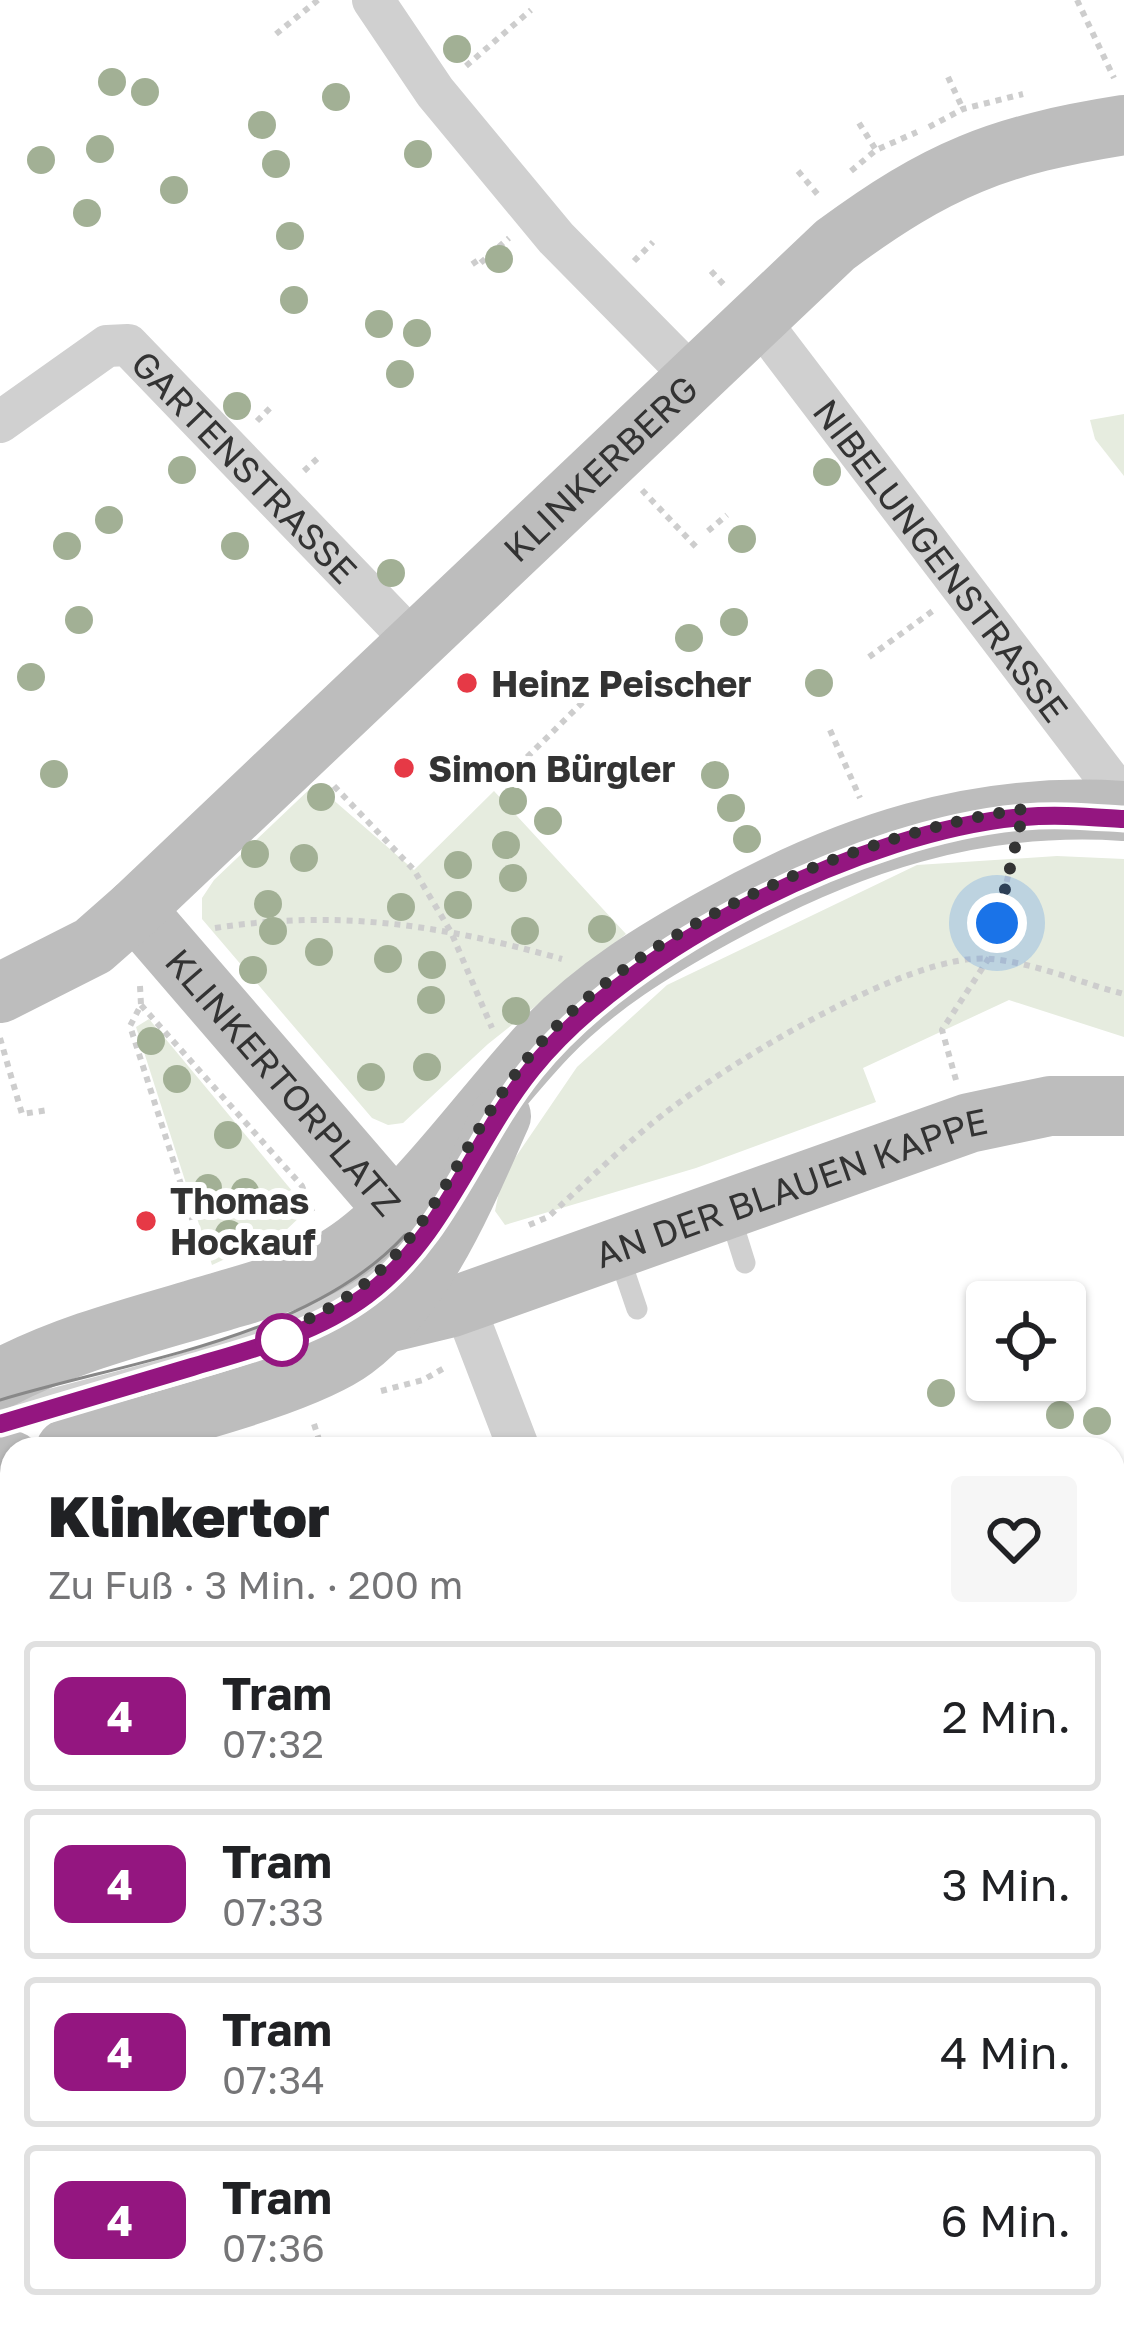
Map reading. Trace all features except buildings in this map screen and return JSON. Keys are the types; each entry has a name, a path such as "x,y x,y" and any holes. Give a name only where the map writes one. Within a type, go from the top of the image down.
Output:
{"main road":[{"name":"KLINKERBERG","path":"0,994 93,946 144,942 302,753 835,245 914,190 1120,103"},
{"path":"102,1437 334,1362 382,1324 426,1250 518,1068 617,975 765,890 921,827 1024,809 1124,811"},
{"name":"KLINKERTORPLATZ","path":"144,942 426,1250"},
{"name":"AN DER BLAUEN KAPPE","path":"426,1250 616,1248 736,1236 968,1124 1050,1106 1124,1106"},
{"path":"0,1379 50,1352 299,1278 350,1248 426,1250"}],"street":[{"path":"373,0 435,92 556,238 695,379"},
{"name":"NIBELUNGENSTRASSE","path":"758,319 1124,800"},
{"name":"GARTENSTRASSE","path":"0,422 107,346 128,345 417,645"},
{"path":"426,1250 513,1437"}],"lane":[{"path":"616,1248 637,1309"},
{"path":"0,1413 300,1323 426,1250"}],"path":[{"path":"276,34 318,0"},
{"path":"1077,0 1120,103"},
{"path":"435,92 531,10"},
{"path":"948,76 963,110"},
{"path":"859,123 876,150"},
{"path":"798,171 820,196"},
{"path":"613,460 697,548"},
{"path":"708,531 727,515"},
{"path":"869,657 964,588"},
{"path":"511,774 592,692"},
{"path":"830,730 879,841"},
{"path":"302,753 414,870 451,932 518,1068"},
{"path":"951,1064 942,1030 989,958 1024,809"},
{"path":"218,1302 130,1026 141,1004 144,942 287,917 384,919 617,975"},
{"path":"528,1226 548,1217 652,1123 779,1040 868,992 931,968 989,958 1124,994"},
{"path":"141,1004 302,1186 314,1206 309,1224"},
{"path":"0,1036 22,1114 48,1110"},
{"path":"310,1411 318,1437"}],"shaded area":[{"path":"1124,414 1124,476 1095,439 1090,420"},
{"path":"315,784 414,870 494,791 626,934 488,1044 403,1123 388,1125 372,1118 202,919 202,898 214,880"},
{"path":"1057,856 1124,859 1124,1037 1009,1000 863,1068 876,1102 696,1168 505,1225 495,1211 502,1177 577,1067 667,985 917,865"},
{"path":"149,1019 303,1204 302,1215 284,1232 212,1265 136,1027"}],"tram line":[{"name":"4","path":"0,1424 282,1340 362,1300 422,1242 507,1103 568,1028 625,981 737,914 852,860 923,836 1022,817 1124,819"},
{"path":"0,1424 247,1353 339,1314 375,1290 422,1241 512,1096 572,1025 620,984 732,913 853,859 970,825 1047,817 1124,819"},
{"path":"0,1400 161,1358 269,1322 320,1299 365,1270 405,1235"}],"place":[{"name":"Heinz Peischer","path":"467,683"},
{"name":"Simon Bürgler","path":"404,768"},
{"name":"Thomas Hockauf","path":"146,1221"}],"route":[{"path":"282,1340 278,1332 338,1304 404,1250 444,1194 518,1071 562,1022 617,975 685,934 847,852 921,827 1024,809 997,923"}]}
